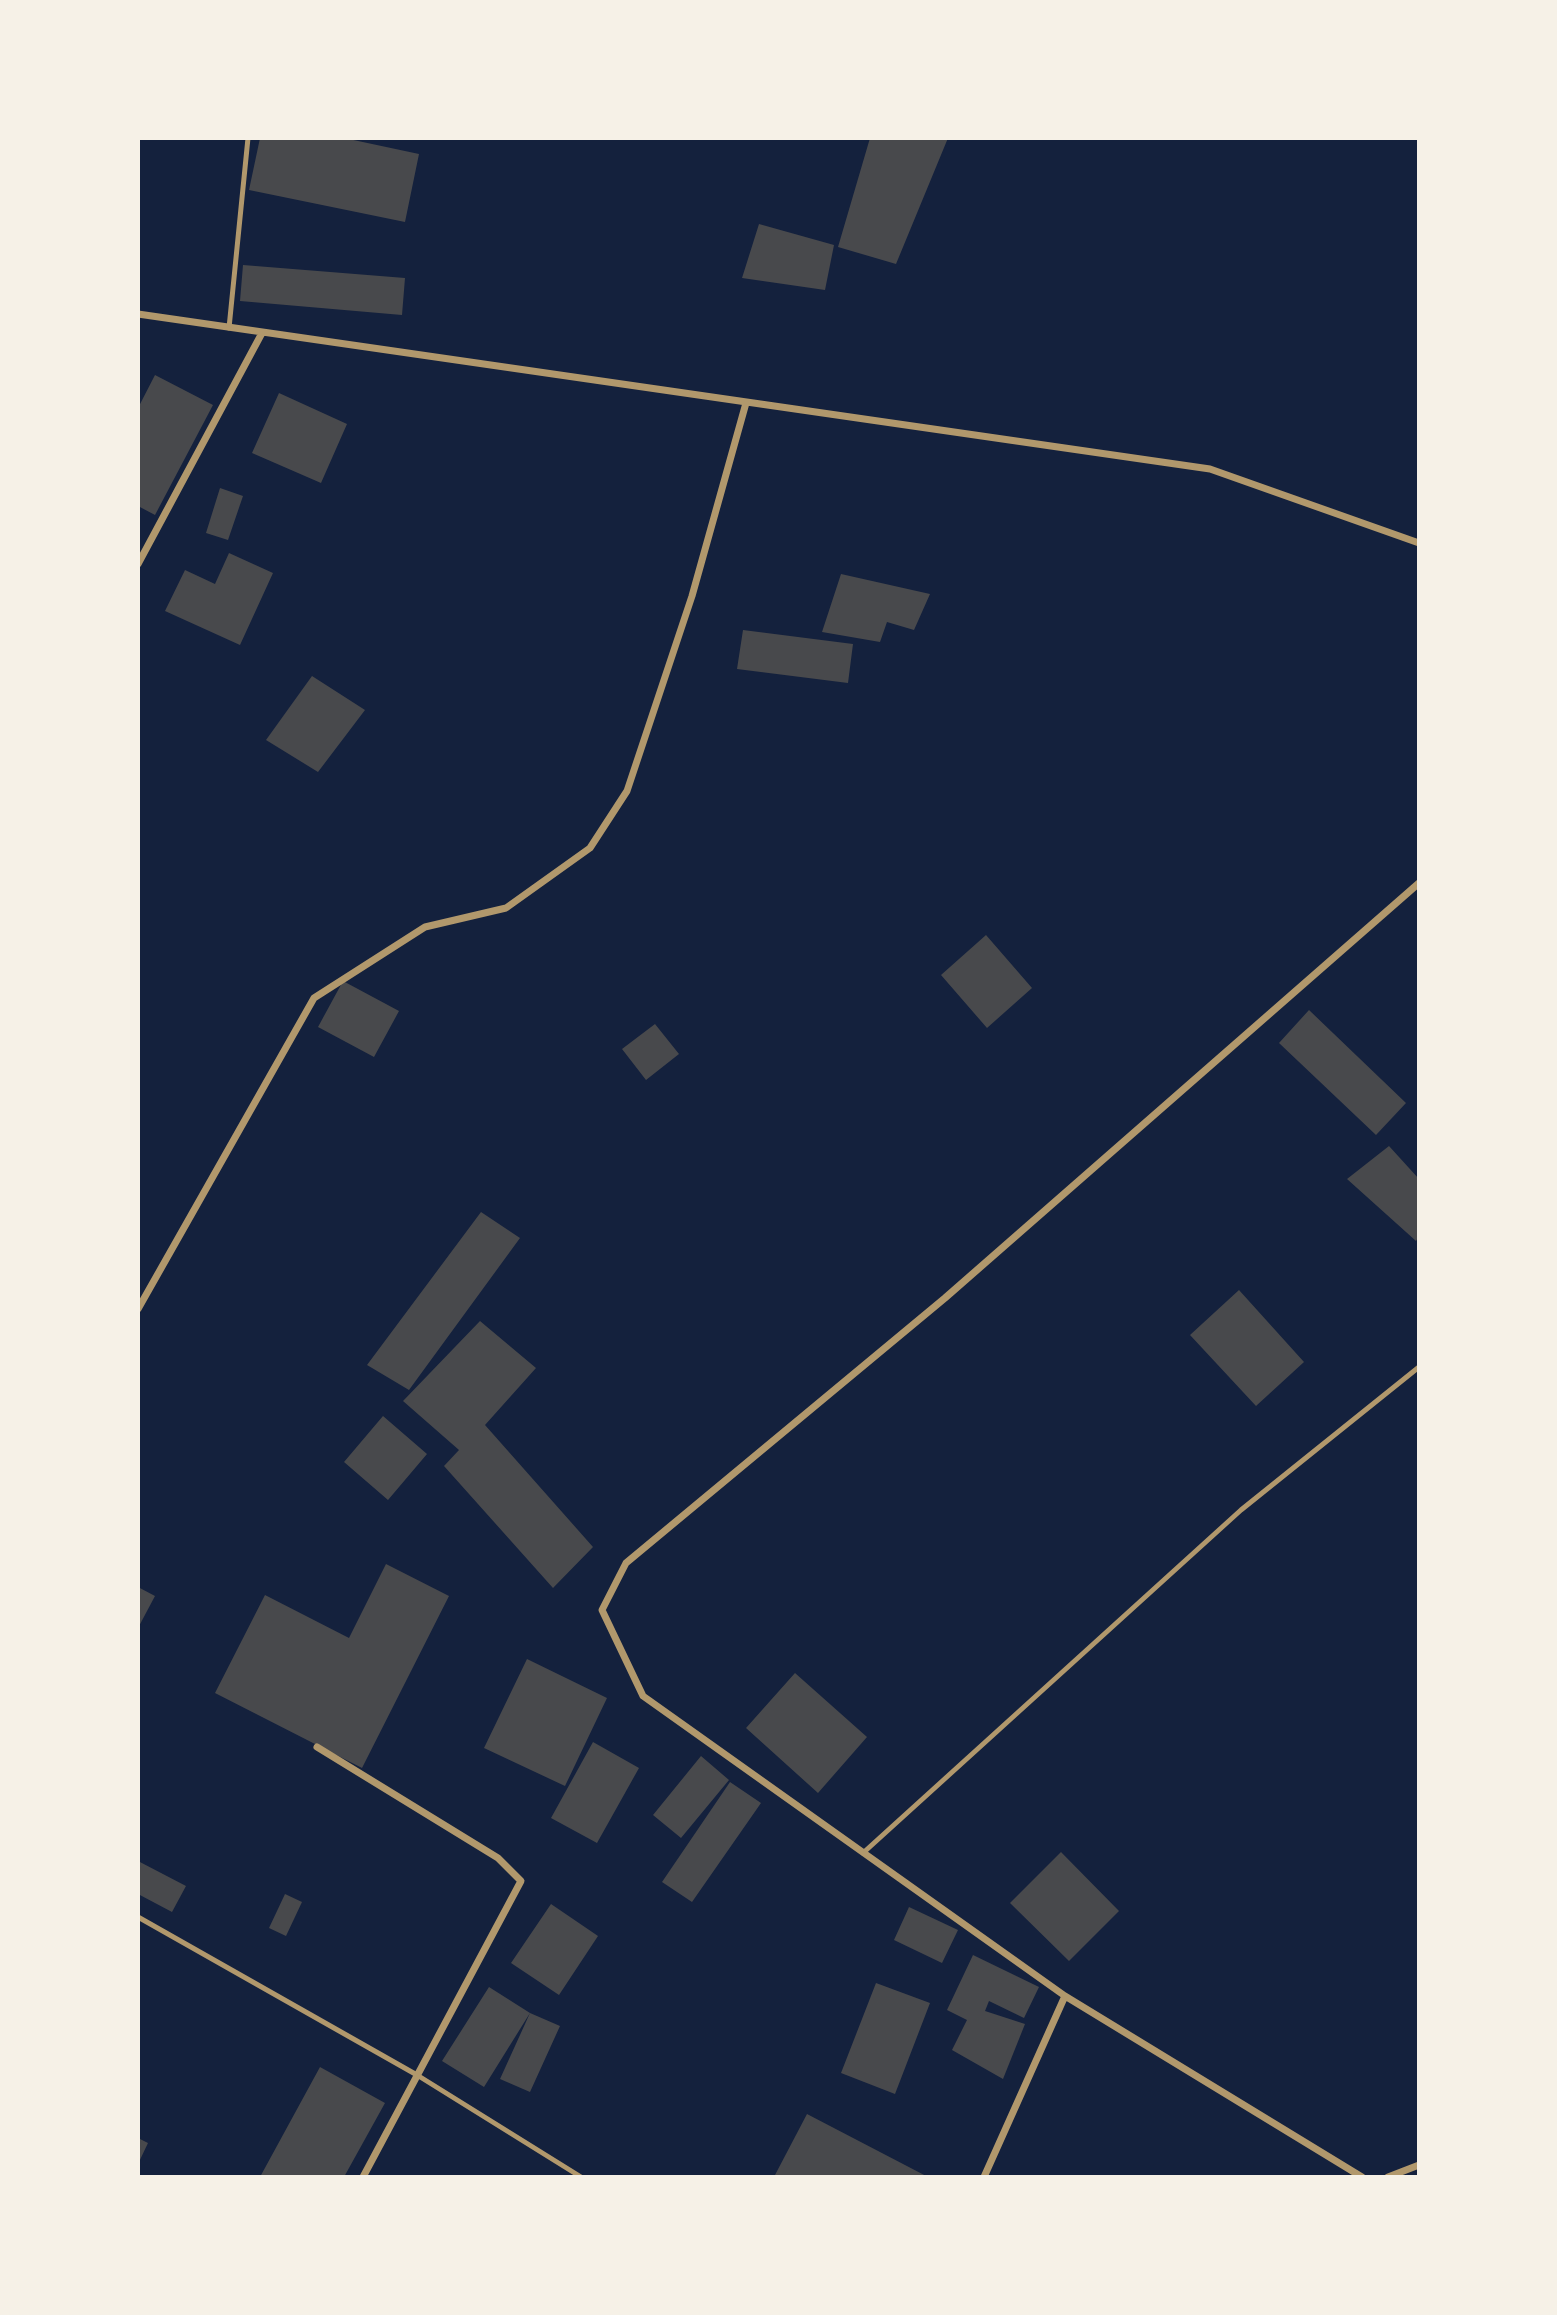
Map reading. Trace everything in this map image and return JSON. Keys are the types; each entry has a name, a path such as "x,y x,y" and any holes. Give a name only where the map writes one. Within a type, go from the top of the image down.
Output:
{"street":[{"path":"138,314 1210,469 1419,543"},
{"path":"138,564 262,333"},
{"path":"138,1309 314,998 425,927 506,908 590,848 627,790 692,596 746,403"},
{"path":"1362,2177 1065,1996 643,1696 602,1610 626,1563 945,1298 1419,883"},
{"path":"317,1747 498,1858 521,1881 363,2177"},
{"path":"984,2177 1065,1996"},
{"path":"1388,2177 1419,2165"}],"lane":[{"path":"229,328 248,138"},
{"path":"863,1853 1241,1510 1419,1367"},
{"path":"138,1917 417,2076 581,2177"}],"building":[{"path":"260,138 344,138 419,154 405,222 249,190"},
{"path":"870,138 948,138 896,264 838,247"},
{"path":"759,224 834,245 825,290 742,278"},
{"path":"243,265 405,278 402,315 240,301"},
{"path":"155,375 213,405 155,515 138,506 138,408"},
{"path":"279,393 347,424 321,483 252,453"},
{"path":"220,488 243,496 228,540 206,533"},
{"path":"229,553 273,573 240,645 165,611 185,570 215,584"},
{"path":"841,574 930,594 914,630 887,622 880,642 822,632"},
{"path":"743,630 853,644 848,683 737,669"},
{"path":"312,676 365,710 318,772 266,740"},
{"path":"986,935 1032,988 987,1028 941,975"},
{"path":"343,981 399,1011 374,1057 318,1027"},
{"path":"1309,1010 1406,1103 1376,1135 1279,1043"},
{"path":"655,1024 679,1054 646,1080 622,1049"},
{"path":"1389,1146 1419,1179 1419,1236 1416,1241 1347,1179"},
{"path":"481,1212 520,1238 409,1390 367,1365"},
{"path":"1239,1290 1304,1362 1256,1406 1190,1335"},
{"path":"480,1321 536,1368 485,1425 593,1547 553,1588 444,1466 459,1450 403,1401"},
{"path":"383,1416 427,1454 388,1500 344,1462"},
{"path":"386,1564 449,1596 362,1768 215,1693 265,1595 349,1638"},
{"path":"138,1587 155,1596 138,1628"},
{"path":"527,1659 607,1698 565,1786 484,1748"},
{"path":"795,1673 867,1737 818,1793 746,1728"},
{"path":"593,1742 639,1768 597,1843 551,1818"},
{"path":"701,1756 729,1780 681,1838 653,1815"},
{"path":"730,1782 761,1803 692,1902 662,1882"},
{"path":"1061,1852 1119,1911 1069,1961 1010,1903"},
{"path":"138,1861 186,1886 172,1912 138,1894"},
{"path":"285,1894 302,1902 286,1936 269,1928"},
{"path":"551,1904 598,1936 559,1995 511,1963"},
{"path":"909,1907 958,1930 942,1963 894,1940"},
{"path":"973,1955 1039,1987 1024,2018 989,2001 985,2011 1025,2024 1003,2079 952,2050 967,2020 947,2010"},
{"path":"876,1983 930,2003 895,2094 841,2073"},
{"path":"489,1987 530,2013 484,2087 442,2061"},
{"path":"530,2013 560,2026 530,2092 500,2079"},
{"path":"320,2067 385,2103 344,2177 260,2177"},
{"path":"807,2114 928,2177 775,2175"},
{"path":"138,2138 148,2143 138,2164"}]}
